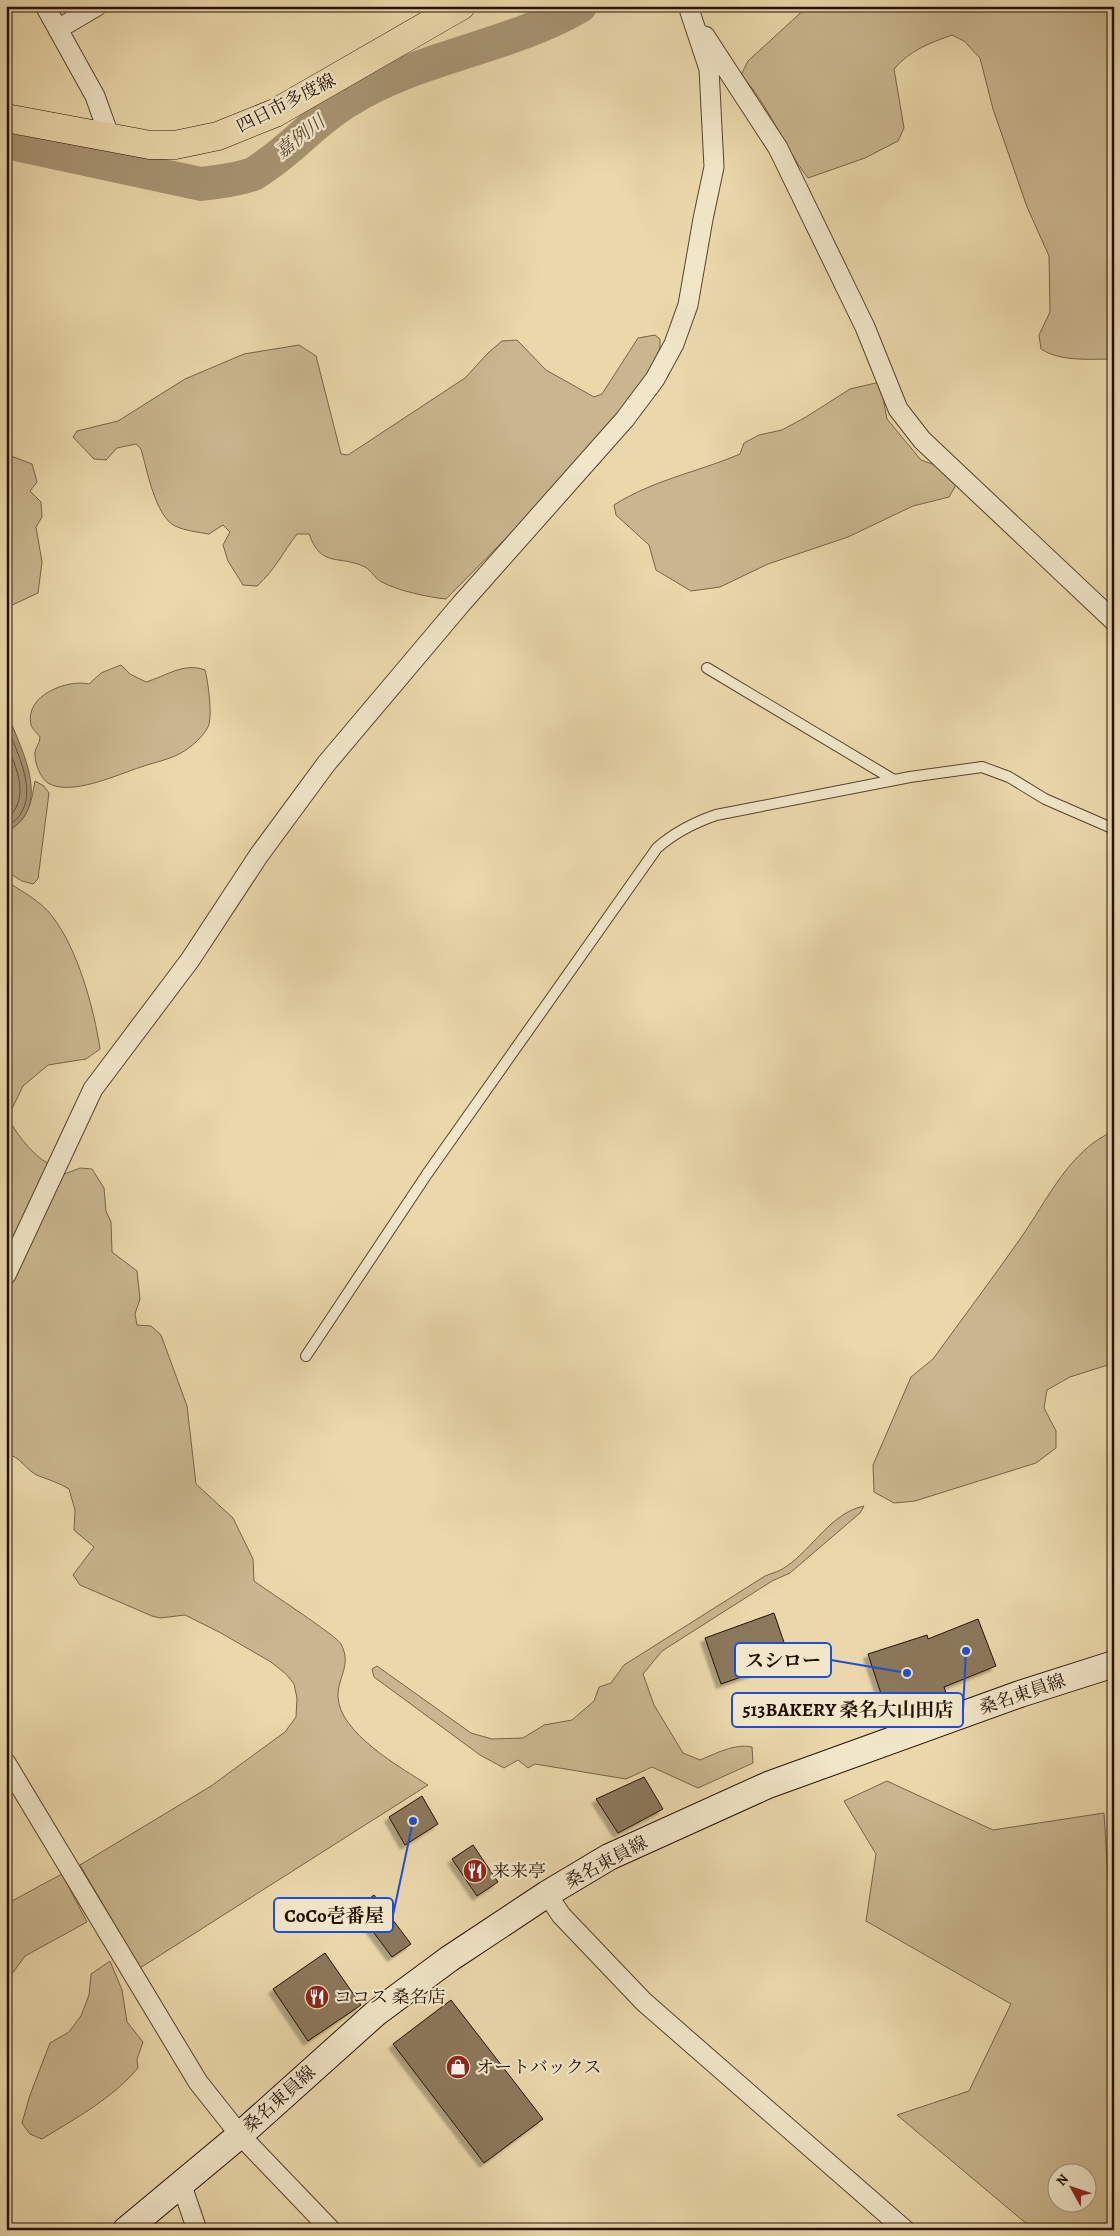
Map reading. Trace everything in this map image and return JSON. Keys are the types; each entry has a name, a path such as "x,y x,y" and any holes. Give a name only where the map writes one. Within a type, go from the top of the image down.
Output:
{"main road":[{"name":"四日市多度線","path":"6,118 150,145 175,145 198,142 246,126 275,113 452,8"},
{"name":"桑名東員線","path":"126,2230 240,2134 376,2013 450,1959 547,1894 609,1857 768,1785 1020,1694 1114,1664"}],"street":[{"path":"44,6 95,96 110,138"},
{"path":"58,30 97,6"},
{"path":"688,9 778,148 865,327 898,409 922,440 1114,621"},
{"path":"6,1275 93,1089 190,960 259,854 333,756 461,604 625,419 655,379 670,351 688,305 714,166 709,69 688,9"},
{"path":"6,1763 198,2082 240,2134 331,2230"},
{"path":"547,1894 561,1915 644,2002 904,2230"},
{"path":"181,2182 197,2230"}],"lane":[{"path":"707,668 894,780"},
{"path":"306,1356 427,1174 657,848 691,824 716,815 894,780 982,767 1009,777 1045,799 1114,829"}],"shaded area":[{"path":"808,6 1114,6 1114,359 1067,358 1041,349 1039,335 1050,312 1049,256 1027,207 993,109 980,58 964,41 952,35 936,41 914,52 894,69 904,128 898,141 865,158 808,178 791,153 760,99 741,75 748,61"},
{"path":"655,335 660,339 660,348 644,388 594,449 446,599 396,588 380,581 365,567 325,556 319,552 309,534 297,534 274,567 257,586 243,585 228,561 223,545 230,532 223,525 209,534 183,529 168,521 157,503 141,449 136,444 117,448 106,460 94,459 73,437 77,431 118,421 185,379 244,354 299,345 316,356 341,454 348,455 465,378 502,341 517,340 546,370 594,397 602,394 638,338"},
{"path":"880,382 887,419 921,460 935,465 956,485 949,497 913,506 848,537 768,564 720,587 691,591 656,570 649,545 616,515 614,505 629,496 740,454 744,443 759,435 782,430 850,389"},
{"path":"6,457 14,457 32,464 37,482 30,491 41,502 42,517 36,527 42,562 38,593 6,608"},
{"path":"121,665 130,674 146,682 182,669 197,668 205,670 210,707 207,729 190,747 178,754 108,779 69,787 57,787 48,783 40,773 35,760 35,752 40,737 31,725 31,714 34,705 49,691 70,684 89,684 101,673"},
{"path":"35,781 44,786 49,793 38,879 33,884 22,881 6,871 6,832 24,817 30,804"},
{"path":"6,881 42,906 52,916 70,945 84,980 94,1016 100,1049 86,1059 48,1065 23,1086 8,1117 25,1143 48,1163 6,1259"},
{"path":"1114,1131 1114,1363 1070,1377 1047,1390 1044,1408 1056,1431 1056,1448 1036,1463 915,1501 894,1503 874,1492 873,1465 911,1377 933,1359 1009,1254 1060,1178 1084,1151"},
{"path":"80,1168 92,1169 104,1188 106,1211 111,1222 112,1252 137,1271 140,1299 135,1314 137,1325 151,1326 161,1335 187,1406 196,1484 233,1518 253,1559 254,1581 315,1623 341,1644 344,1651 345,1664 338,1696 341,1709 348,1723 373,1748 428,1785 140,1968 80,1865 211,1786 285,1732 296,1717 297,1698 294,1684 286,1674 271,1662 221,1633 185,1615 160,1618 152,1616 80,1585 73,1575 94,1547 74,1530 75,1510 69,1489 34,1474 16,1458 6,1454 6,1296 62,1175"},
{"path":"864,1506 860,1513 790,1573 772,1581 662,1651 643,1674 654,1705 683,1753 700,1760 739,1746 752,1747 753,1763 698,1788 652,1767 626,1779 535,1764 528,1768 518,1760 504,1768 480,1755 374,1677 372,1669 377,1666 471,1733 492,1739 523,1738 544,1725 572,1720 594,1701 599,1687 611,1683 624,1665 765,1576 785,1568 832,1523 852,1510"},
{"path":"887,1781 993,1830 1104,1813 1111,1927 1114,1930 1114,2230 1034,2230 897,2115 969,2091 1011,2004 866,1921 876,1854 844,1801"},
{"path":"62,1874 87,1922 25,1956 6,1982 6,1897 10,1902"},
{"path":"110,1961 122,1990 127,2022 143,2042 137,2059 138,2068 106,2098 42,2139 30,2134 22,2123 30,2095 50,2043 69,2032 81,2016 89,1995 91,1974"}],"water":[{"path":"6,710 25,758 30,776 31,792 29,807 21,821 6,832"}],"building":[{"path":"774,1613 790,1660 721,1684 705,1638"},
{"path":"978,1619 996,1666 944,1687 946,1693 887,1712 868,1654 927,1635 928,1639"},
{"path":"644,1777 663,1809 618,1833 596,1799"},
{"path":"422,1796 438,1824 405,1845 389,1817"},
{"name":"来来亭","path":"473,1845 498,1882 477,1896 452,1859"},
{"path":"374,1895 411,1944 392,1957 356,1909"},
{"name":"ココス 桑名店","path":"325,1953 361,2005 308,2041 273,1989"},
{"path":"451,2000 543,2119 484,2163 393,2044"}],"waterway":[{"name":"嘉例川","path":"6,142 201,184 240,178 260,170 339,106 376,85 434,62 524,32 580,6"}],"place":[{"name":"513BAKERY 桑名大山田店","path":"966,1651"},
{"name":"スシロー","path":"907,1673"},
{"name":"CoCo壱番屋","path":"413,1821"},
{"name":"来来亭","path":"475,1871"},
{"name":"ココス 桑名店","path":"317,1997"},
{"name":"オートバックス","path":"458,2067"}]}
